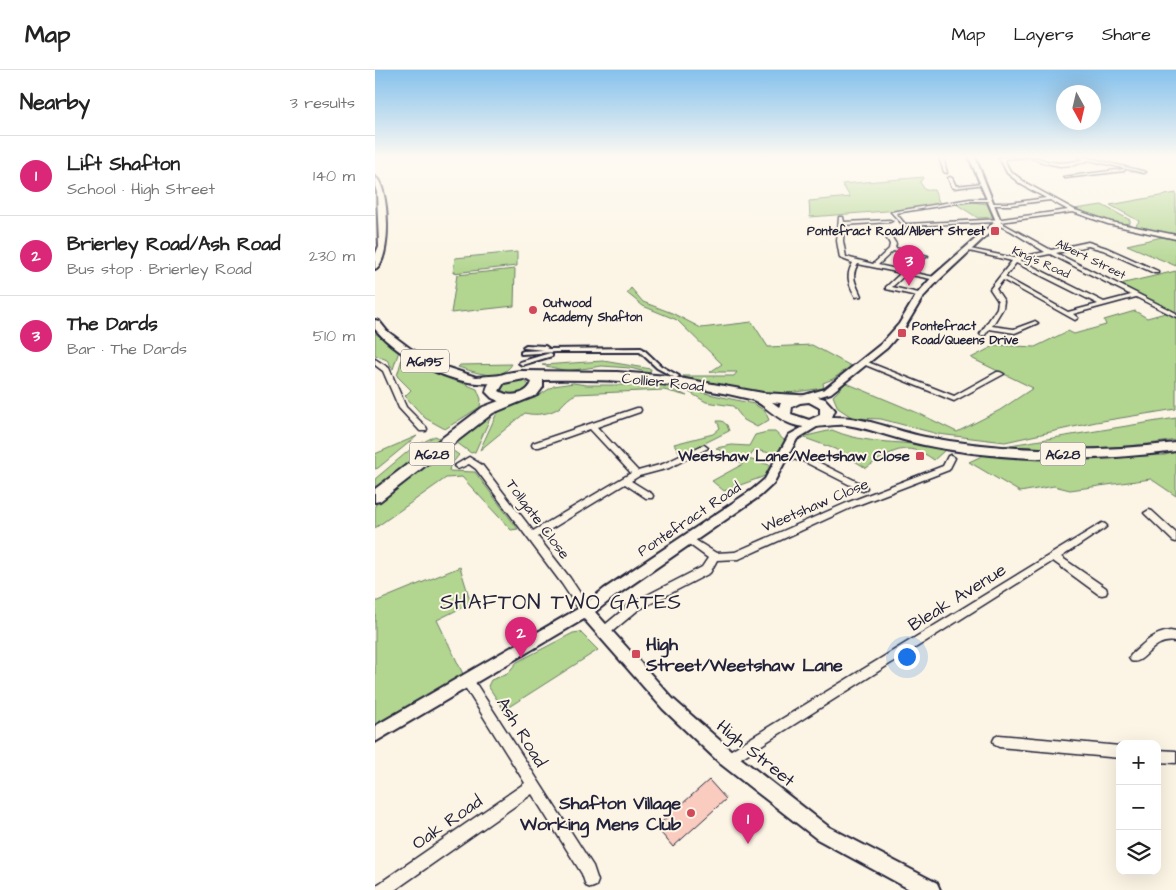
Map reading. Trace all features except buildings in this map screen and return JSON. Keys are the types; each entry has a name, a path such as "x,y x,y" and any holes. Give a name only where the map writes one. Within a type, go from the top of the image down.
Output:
{"highway":[{"name":"A628","path":"504,378 517,375 531,376"},
{"name":"Collier Road","path":"531,376 605,376 666,380 706,386 757,398 798,399"},
{"path":"531,376 538,381 536,389"},
{"name":"Collier Road","path":"536,389 567,376"},
{"path":"489,410 492,386 504,378"},
{"name":"A628","path":"375,497 489,410 520,398 536,389"},
{"path":"492,393 507,399 520,398"},
{"name":"Collier Road","path":"757,398 787,417"},
{"name":"A628","path":"798,399 815,400 846,421"},
{"path":"787,417 784,408 790,402 798,399"},
{"path":"817,422 826,417 828,410 826,406"},
{"name":"A628","path":"787,417 801,423 846,421 925,441 1008,452 1089,455 1176,447"}],"main road":[{"path":"375,266 383,246 381,195"},
{"name":"A6195","path":"375,323 404,348 428,363 476,380 492,393"},
{"name":"A6195","path":"476,380 504,378"}],"street":[{"path":"988,195 999,221"},
{"path":"1044,195 1073,211 1110,223 1176,237"},
{"path":"1050,199 1010,204 970,200 893,212 903,223 908,225 999,221 1073,211"},
{"path":"1047,208 1056,214"},
{"path":"890,221 842,221 840,241 843,258 936,278"},
{"path":"798,399 828,391 865,363 884,346 902,325 921,295 936,278 999,221"},
{"name":"Albert Street","path":"999,221 1025,239 1176,315"},
{"path":"874,266 893,250 893,244 889,237"},
{"path":"983,334 1000,308 1001,300 993,289 1015,260 1083,244 1093,245 1156,272"},
{"name":"King's Road","path":"967,249 1015,260 1103,304"},
{"path":"893,250 925,256"},
{"path":"856,262 850,270 849,276 858,296"},
{"path":"905,272 888,288 921,295"},
{"path":"1001,277 1075,318"},
{"path":"1067,314 1137,294"},
{"path":"988,327 1015,331 1035,323"},
{"path":"524,353 556,350"},
{"path":"524,353 641,350 659,367 676,376"},
{"path":"524,353 563,351"},
{"path":"375,362 386,370 403,408 423,429"},
{"path":"865,363 954,399 1000,374"},
{"path":"826,406 825,399 828,391"},
{"path":"536,446 637,410"},
{"path":"787,417 793,437"},
{"name":"Pontefract Road","path":"375,735 586,611 609,593 756,493 769,481 793,437 817,422"},
{"path":"593,427 636,474"},
{"path":"531,536 636,474 666,466 704,448"},
{"path":"783,455 805,459 863,488"},
{"name":"Weetshaw Close","path":"714,557 736,556 852,504 946,468 951,458"},
{"name":"Tollgate Close","path":"458,466 469,460 479,467 586,611"},
{"path":"626,481 649,496"},
{"path":"1149,514 1176,538"},
{"name":"Bleak Avenue","path":"728,759 1102,526"},
{"path":"604,632 634,607 706,570 714,557 689,540"},
{"path":"1054,557 1102,591"},
{"name":"High Street","path":"586,611 668,704 728,759 823,833 930,890"},
{"path":"1135,658 1160,637 1171,635 1176,637"},
{"name":"Ash Road","path":"467,680 588,871 591,881"},
{"path":"999,741 1116,752"},
{"path":"1161,756 1176,757"},
{"name":"Oak Road","path":"382,890 533,785"}],"green space":[{"path":"849,195 936,195 940,204 912,209 810,217 809,201 850,197"},
{"path":"1164,195 1176,195 1176,236 1135,227 1139,221 1110,205"},
{"path":"973,202 987,204 993,217 978,218 956,204"},
{"path":"1102,205 1130,220 1130,223 1118,223 1074,209"},
{"path":"1162,237 1176,239 1176,266 1127,245"},
{"path":"517,252 517,266 453,273 455,258"},
{"path":"515,269 514,306 451,313 457,275"},
{"path":"1176,271 1176,313 1120,284"},
{"path":"631,288 643,302 672,313 701,328 752,322 768,347 812,345 851,366 833,379 823,383 824,388 775,395 687,378 683,376 734,376 737,372 710,372 722,364 677,320 643,306 627,293"},
{"path":"1135,311 1147,318 1169,312 1176,316 1176,409 1096,422 1005,442 938,434 881,419 853,418 838,408 833,396 846,383 918,413 957,432 1000,410 1033,388 971,358 996,345 1035,347 1068,331 1074,334 1106,325 1104,320"},
{"path":"375,333 399,351 393,369 387,360 375,355"},
{"path":"403,355 428,369 477,389 481,399 480,407 445,429 425,418 405,396 411,390 397,376"},
{"path":"603,361 651,369 650,373 630,368 602,366 567,371 542,365"},
{"path":"512,364 507,370 495,375 458,367 460,365"},
{"path":"523,380 529,385 523,391 512,394 502,390 503,385 510,381"},
{"path":"573,383 587,385 664,385 687,396 664,390 576,394 560,407 548,413 525,413 480,450 496,415 502,409 535,398 554,386"},
{"path":"682,388 754,404 765,411 769,420 757,427 744,420 733,406 706,402"},
{"path":"492,414 475,452 471,453 456,442"},
{"path":"1176,418 1176,440 1133,446 1090,448 1004,446"},
{"path":"717,421 722,421 727,425 729,431 681,455 674,444 713,434 720,428"},
{"path":"832,430 862,439 917,444 945,450 934,460 915,450 899,450 883,457 866,468 835,449 802,437"},
{"path":"775,432 785,441 776,454 755,450 748,459 770,465 765,476 724,491 712,481 743,464 716,448 732,445 749,446 755,435"},
{"path":"417,436 378,468 375,469 375,454"},
{"path":"435,436 442,439 375,491 375,479 412,448"},
{"path":"449,448 459,455 450,466 449,471 475,472 518,529 511,530 462,477 446,478 375,528 375,505"},
{"path":"1176,452 1176,496 1151,479 1070,490 1054,486 1020,492 969,462 986,454 1074,459 1165,455"},
{"path":"460,567 471,603 437,620 464,676 375,726 375,602"},
{"path":"580,632 598,650 504,710 488,686 491,680 507,674 517,662 573,633"}],"place":[{"name":"Pontefract Road/Albert Street","path":"995,231"},
{"name":"The Dards","path":"909,286"},
{"name":"Outwood Academy Shafton","path":"533,310"},
{"name":"Pontefract Road/Queens Drive","path":"902,333"},
{"name":"Weetshaw Lane/Weetshaw Close","path":"920,456"},
{"name":"High Street/Weetshaw Lane","path":"636,654"},
{"name":"Brierley Road/Ash Road","path":"521,658"},
{"name":"Shafton Village Working Mens Club","path":"691,813"},
{"name":"Lift Shafton","path":"748,844"}],"district":[{"name":"SHAFTON TWO GATES","path":"561,602"}]}
